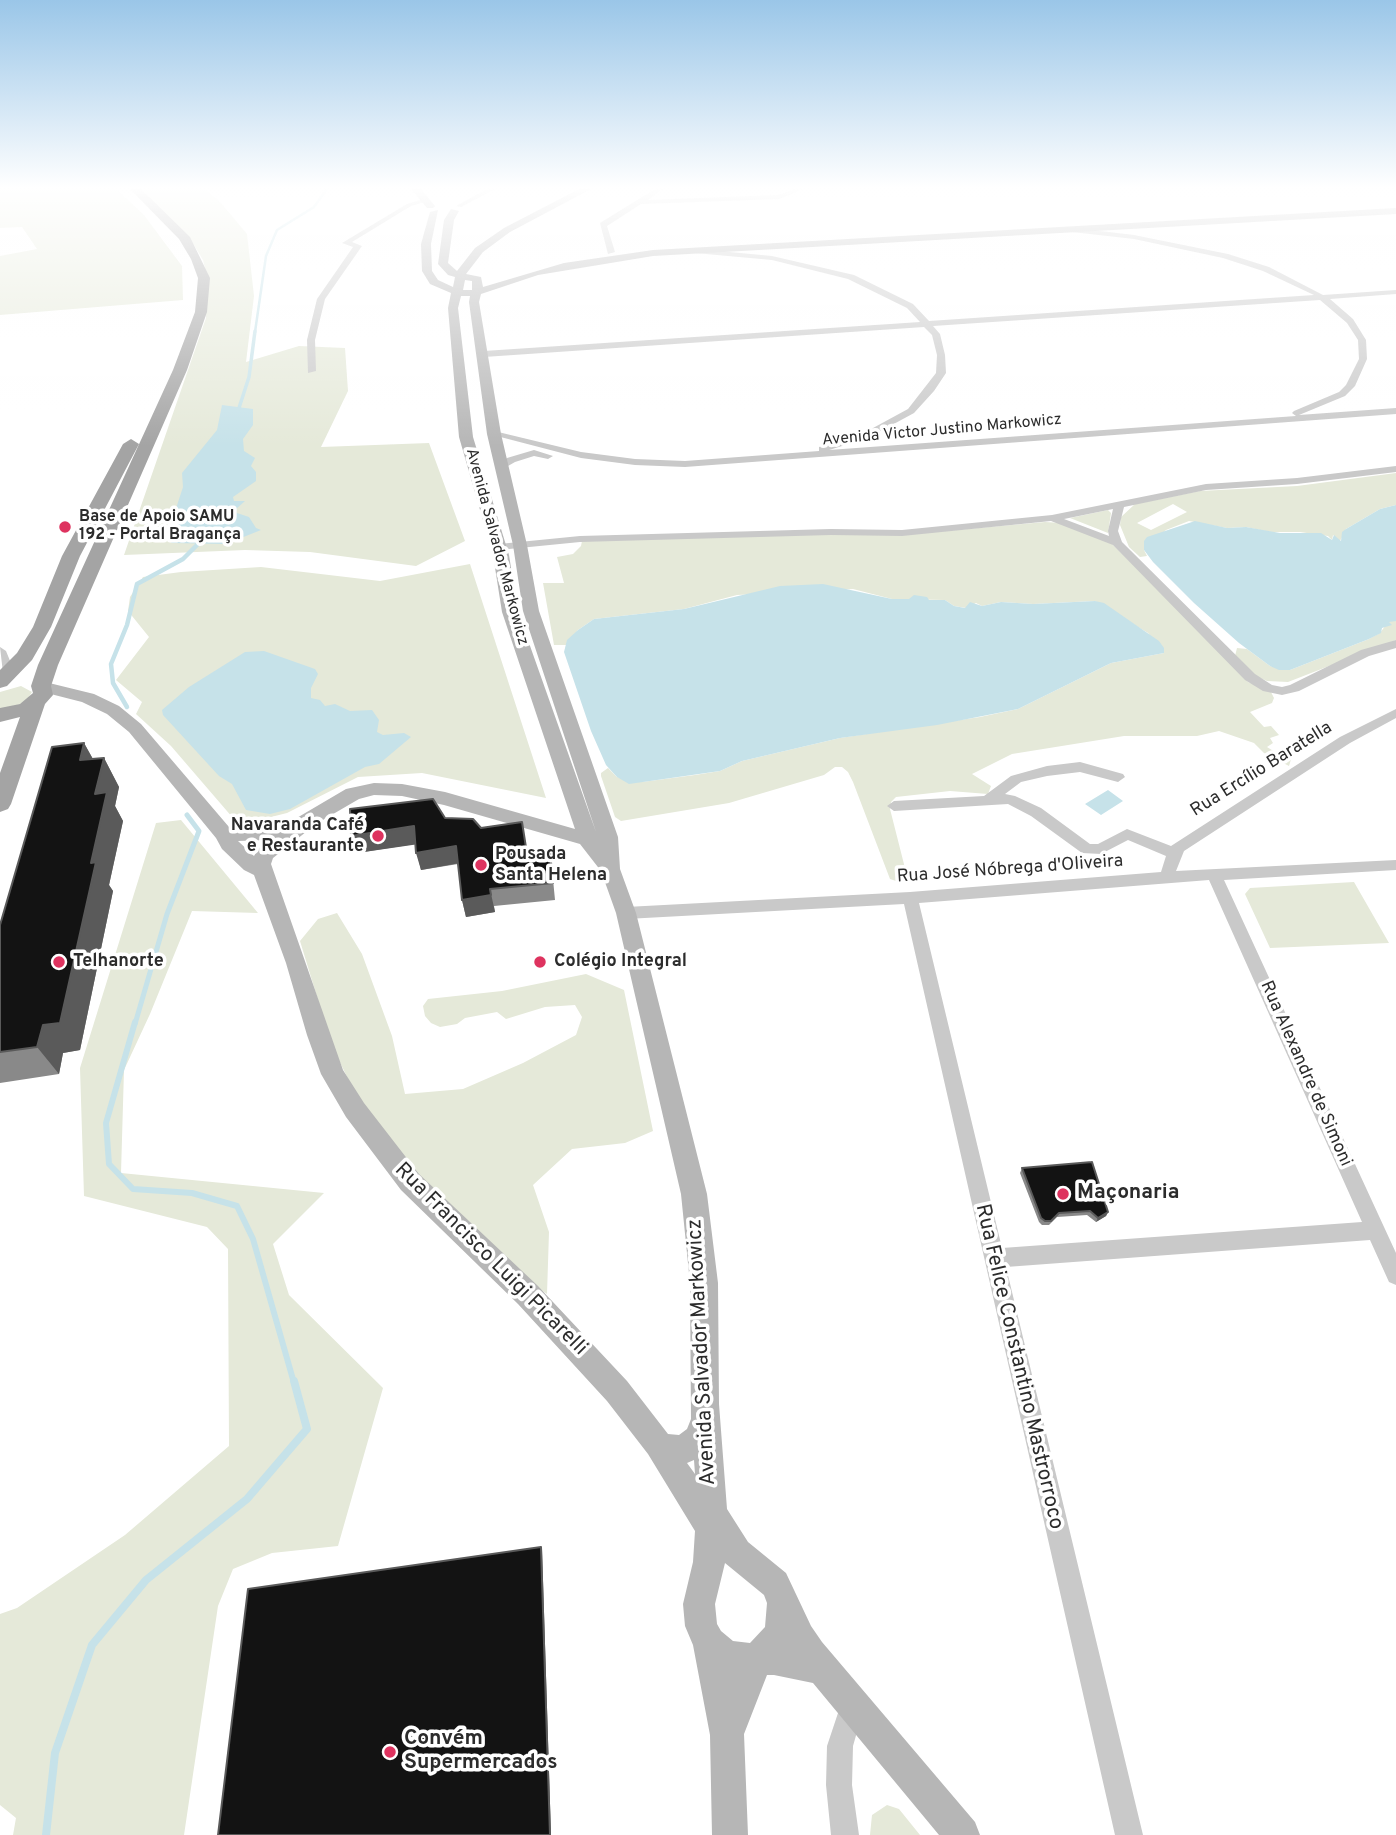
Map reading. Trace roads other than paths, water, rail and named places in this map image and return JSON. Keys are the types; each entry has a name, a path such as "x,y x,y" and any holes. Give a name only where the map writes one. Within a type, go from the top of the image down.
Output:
{"main road":[{"path":"3,681 25,656 42,627 71,556 130,447 178,349 193,312 190,275"},
{"path":"0,804 57,643 180,370 201,312 203,275"},
{"path":"3,681 28,681 38,695"},
{"path":"0,715 18,713 38,695"}],"street":[{"path":"311,372 311,340 316,312 321,299 338,275"},
{"path":"429,275 434,282 455,292 506,275"},
{"path":"457,275 477,286 491,289"},
{"name":"Avenida Salvador Markowicz","path":"476,275 475,308 494,433 520,545 531,611 608,838 610,869 626,913 696,1205 704,1283 705,1423 712,1520"},
{"path":"475,308 491,289 531,275"},
{"path":"805,460 815,451 865,436 911,411 941,373 938,339 930,326 910,306 863,282 841,275"},
{"path":"1277,275 1326,300 1350,321 1362,340 1363,359 1350,386 1342,394 1302,411 1295,422"},
{"name":"Avenida Salvador Markowicz","path":"460,277 453,308 466,437 499,547 510,612 588,840 610,869"},
{"path":"484,357 1326,300 1396,292"},
{"path":"1326,300 1396,299"},
{"path":"457,336 469,332 479,334"},
{"name":"Avenida Victor Justino Markowicz","path":"1295,422 1396,411"},
{"name":"Avenida Victor Justino Markowicz","path":"494,433 535,450 589,463 660,470 721,470 805,460 1295,422 1396,417"},
{"path":"501,467 535,450"},
{"path":"499,547 608,538 831,532 902,533 1052,518 1206,487 1297,481 1396,469"},
{"path":"1117,543 1114,531 1119,506"},
{"path":"1052,518 1117,543 1255,682 1268,688 1282,691 1294,688 1365,653 1396,644"},
{"path":"0,651 3,681"},
{"path":"38,695 47,699 79,696 113,710 135,728 224,834 229,844 251,865 262,870"},
{"name":"Rua Ercílio Baratella","path":"1174,853 1198,833 1306,764 1396,713"},
{"path":"987,801 1016,779 1047,771 1080,767 1118,777"},
{"path":"262,870 265,854 309,819 353,794 374,789 402,790 445,799 588,840 608,838"},
{"path":"894,806 1018,801 1078,844 1092,850 1101,849 1127,834 1174,853 1167,877"},
{"path":"224,834 266,834 309,819"},
{"name":"Rua José Nóbrega d'Oliveira","path":"626,913 910,898 1167,877 1396,865"},
{"name":"Rua Francisco Luigi Picarelli","path":"262,870 297,963 333,1074 355,1110 410,1182 528,1295 617,1391 659,1444 727,1540 748,1564"},
{"name":"Rua Alexandre de Simoni","path":"1214,874 1396,1275"},
{"name":"Rua Felice Constantino Mastrorroco","path":"910,898 1129,1835"},
{"path":"993,1258 1376,1230"},
{"path":"659,1444 670,1451 685,1450 697,1439 705,1423"},
{"path":"712,1520 705,1582 699,1604 701,1626 709,1643 727,1735 730,1835"},
{"path":"705,1582 719,1568 748,1564 758,1568 775,1584 799,1638 962,1835"},
{"path":"727,1735 757,1658 770,1648 779,1635 783,1619 782,1600"},
{"path":"709,1643 725,1656 742,1660 757,1658 790,1661 824,1669"},
{"path":"845,1835 839,1785 840,1746 848,1719 856,1707"}],"water":[{"path":"222,405 253,409 253,425 243,439 244,451 255,458 251,466 256,472 256,481 233,497 234,501 245,501 236,509 237,513 249,517 256,528 261,530 226,544 172,543 166,539 183,487 182,473 217,430"},
{"path":"1396,505 1396,621 1389,622 1392,625 1382,628 1381,633 1369,639 1290,670 1279,670 1270,666 1239,643 1194,603 1144,550 1147,537 1195,521 1227,528 1246,527 1280,533 1321,533 1332,540 1334,535 1341,541 1342,532 1346,529 1380,509"},
{"path":"823,584 892,599 909,599 914,595 927,597 929,600 945,600 954,606 965,608 970,602 982,606 1001,602 1033,604 1095,601 1104,603 1159,641 1164,653 1111,663 1018,709 937,725 840,738 742,761 720,771 629,784 617,777 606,765 591,731 564,652 567,640 578,630 594,619 684,609 780,586"},
{"path":"264,651 315,669 318,674 311,688 311,698 320,700 325,706 335,704 350,711 372,710 379,720 377,732 383,735 404,733 411,737 379,764 365,767 290,809 270,814 246,810 232,784 219,776 163,715 162,710 189,687 245,652"},
{"path":"1108,790 1123,801 1101,815 1085,804"}],"waterway":[{"path":"255,332 263,275"},
{"path":"238,411 249,377 255,331"},
{"path":"127,707 113,683 111,664 127,625 137,584 183,559 202,540"},
{"path":"135,1024 167,914 199,831 187,815"},
{"path":"135,1022 106,1123 109,1164 133,1189 192,1193 237,1206 253,1239 294,1383"},
{"path":"46,1835 55,1753 92,1645 146,1580 247,1499 307,1429 294,1381"}],"place":[{"name":"Base de Apoio SAMU 192 - Portal Bragança","path":"65,527"},
{"name":"Navaranda Café e Restaurante","path":"378,836"},
{"name":"Pousada Santa Helena","path":"481,865"},
{"name":"Telhanorte","path":"59,962"},
{"name":"Colégio Integral","path":"540,962"},
{"name":"Maçonaria","path":"1063,1194"},
{"name":"Convém Supermercados","path":"390,1752"}]}
